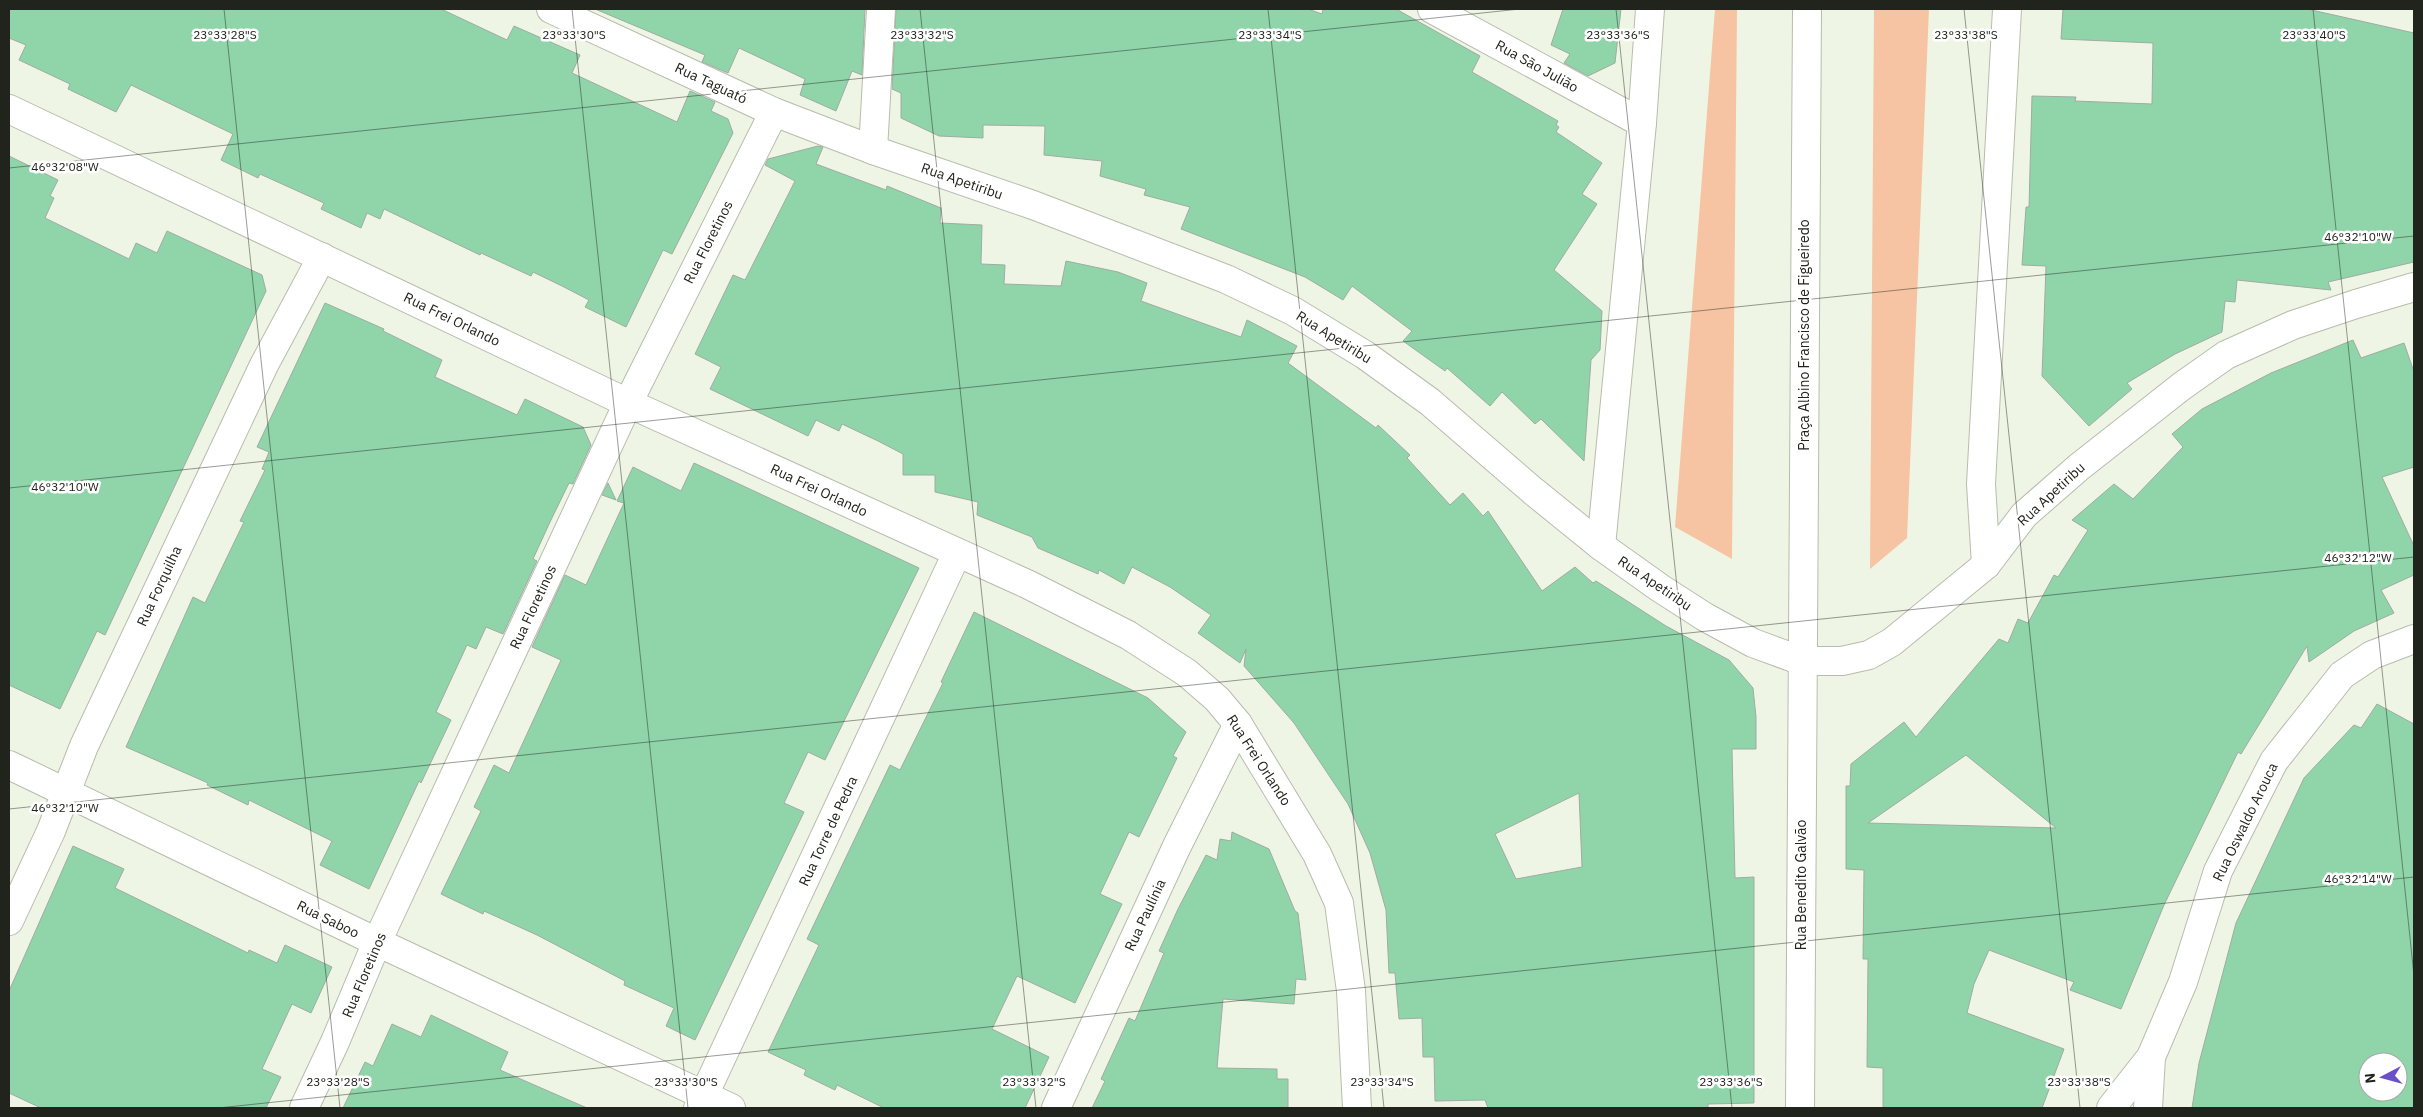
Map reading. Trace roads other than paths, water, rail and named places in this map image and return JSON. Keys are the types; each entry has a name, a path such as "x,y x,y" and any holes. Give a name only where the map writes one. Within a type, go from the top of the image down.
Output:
{"street":[{"name":"Rua Taguató","path":"551,9 774,112 873,150"},
{"path":"873,150 881,9"},
{"name":"Rua São Julião","path":"1432,9 1642,123"},
{"path":"1601,546 1642,123 1650,9"},
{"name":"Praça Albino Francisco de Figueiredo","path":"1802,661 1807,9"},
{"path":"1986,565 1982,484 2006,9"},
{"name":"Rua Frei Orlando","path":"9,109 628,403 1026,584 1128,635 1187,673 1217,699 1238,724 1317,854 1339,903 1351,991 1357,1108"},
{"name":"Rua Floretinos","path":"304,1108 378,942 628,403 774,112"},
{"name":"Rua Apetiribu","path":"873,150 1033,205 1226,278 1293,311 1365,354 1430,402 1533,491 1601,546 1705,617 1753,643 1802,661 1842,661 1869,655 1892,642 1986,565 2024,515 2079,467 2182,386 2226,355 2293,325 2414,287"},
{"name":"Rua Forquilha","path":"9,922 51,831 84,746 264,365 322,257"},
{"name":"Rua Torre de Pedra","path":"701,1102 957,553"},
{"name":"Rua Oswaldo Arouca","path":"2111,1108 2151,1057 2183,982 2218,871 2274,761 2342,675 2372,655 2414,639"},
{"name":"Rua Benedito Galvão","path":"1800,1108 1802,661"},
{"name":"Rua Paulínia","path":"1056,1108 1178,846 1238,724"},
{"name":"Rua Saboo","path":"9,765 378,942 701,1102 731,1108"},
{"path":"2148,1108 2151,1057"}]}
